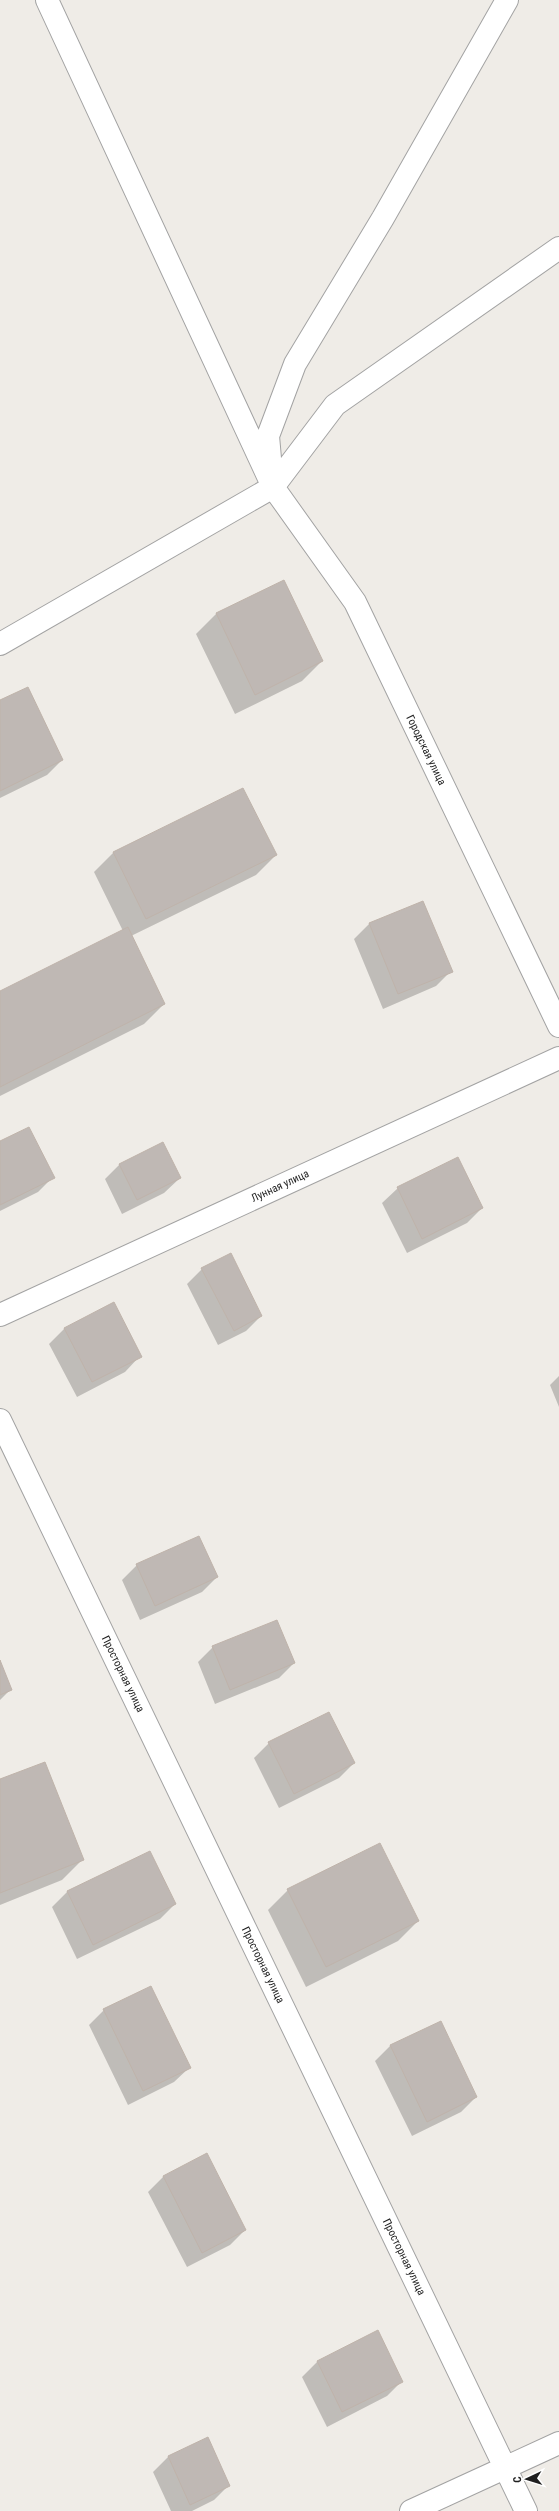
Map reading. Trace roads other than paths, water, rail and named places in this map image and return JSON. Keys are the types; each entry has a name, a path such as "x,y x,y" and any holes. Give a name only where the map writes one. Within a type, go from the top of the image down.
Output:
{"street":[{"name":"Городская улица","path":"47,0 273,487 355,602 559,1026"},
{"path":"273,487 268,436 295,364 382,218 507,0"},
{"path":"0,644 273,487 335,404 559,248"},
{"name":"Лунная улица","path":"0,1315 559,1058"},
{"name":"Просторная улица","path":"0,1420 506,2466 526,2511"},
{"path":"411,2511 506,2466 559,2443"}]}
